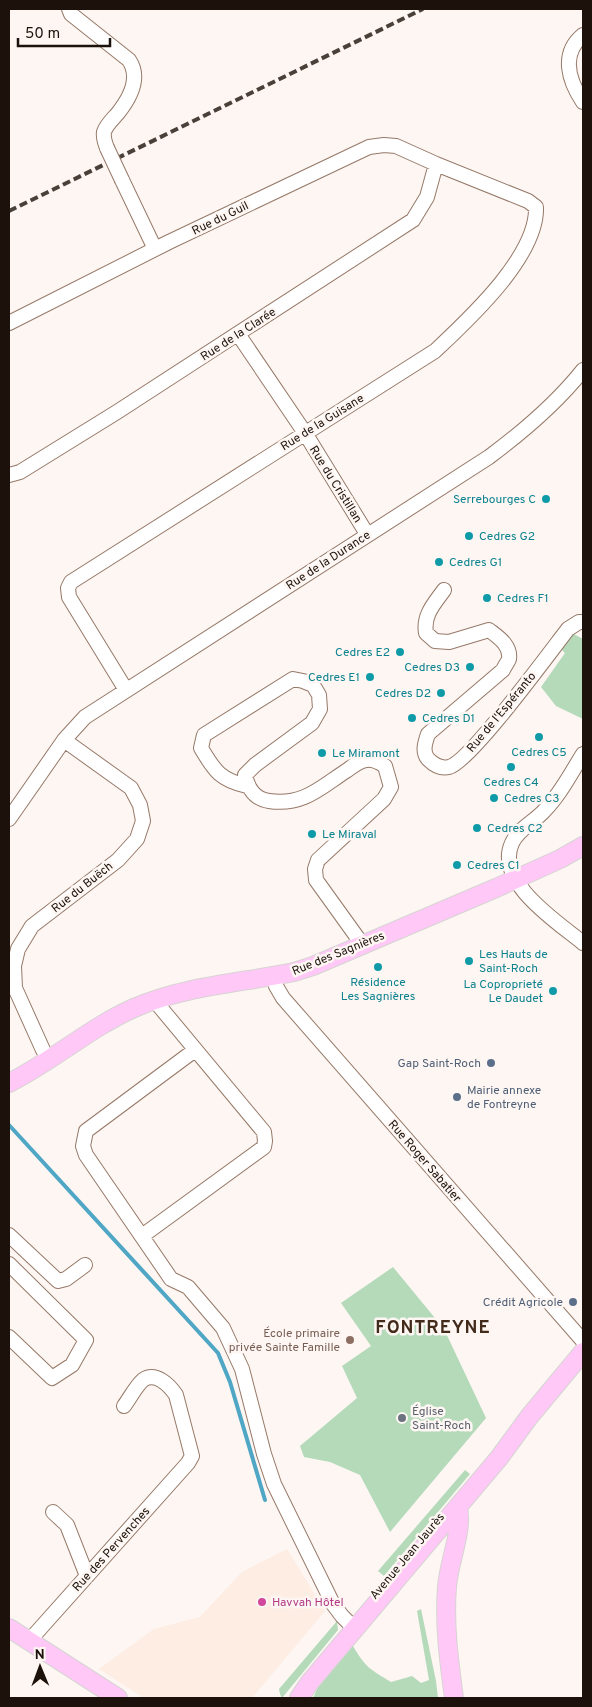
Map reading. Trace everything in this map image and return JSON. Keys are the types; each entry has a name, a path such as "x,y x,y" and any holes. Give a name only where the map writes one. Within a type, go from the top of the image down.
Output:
{"main road":[{"name":"Rue des Sagnières","path":"9,1083 49,1060 111,1019 155,1000 174,994 294,972 313,966 516,879 583,846"},
{"name":"Avenue Jean Jaurès","path":"288,1698 458,1507 583,1352"},
{"name":"Avenue Jean Jaurès","path":"299,1698 352,1626 493,1452 529,1417"},
{"path":"454,1698 446,1626 446,1609 449,1572 459,1528 458,1507"},
{"path":"9,1628 118,1698"}],"street":[{"path":"70,9 72,14 129,60 134,67 135,76 128,100 104,131 104,140 106,148 155,249"},
{"path":"583,35 573,48 568,62 570,77 583,102"},
{"name":"Rue du Guil","path":"9,323 155,249 370,147 396,146 436,164"},
{"name":"Rue de la Clarée","path":"9,475 20,472 28,467 413,220 427,196 436,164"},
{"name":"Rue de la Guisane","path":"126,690 69,597 68,588 71,582 435,351 474,314 507,276 527,241 536,215 536,207 528,201 436,164"},
{"name":"Rue du Cristillan","path":"238,334 305,434 367,534"},
{"name":"Rue de la Durance","path":"9,819 64,740 85,717 489,457 519,435 546,411 570,387 583,370"},
{"name":"Rue de l'Espéranto","path":"444,590 428,611 424,624 426,633 435,641 449,642 489,630 507,646 509,659 503,670 428,734 424,746 427,758 438,767 450,767 462,759 501,716 568,629 579,622 583,622"},
{"path":"247,786 232,782 218,774 201,748 204,735 293,679 313,684 319,695 320,709 312,723 254,765 245,775 247,786 254,794 265,801 291,802 303,799 355,765 366,760 378,762 385,766 391,787 384,799 318,860 315,869 316,880 362,944"},
{"name":"Rue du Buëch","path":"49,1060 14,988 14,966 18,948 32,926 118,860 137,838 143,820 140,805 131,788 64,740"},
{"path":"583,754 554,800 523,830 512,844 509,860 522,890 533,903 583,942"},
{"name":"Rue Roger Sabatier","path":"273,976 276,986 284,998 583,1341"},
{"path":"142,1236 264,1148 265,1141 264,1132 155,1000"},
{"path":"195,1050 86,1131 82,1146 171,1279 188,1287 223,1328 242,1369 264,1454 274,1484 333,1604 352,1626"},
{"path":"9,1235 58,1281 66,1280 85,1265"},
{"path":"9,1264 86,1340 72,1365 52,1378 9,1337"},
{"name":"Rue des Pervenches","path":"29,1641 188,1463 192,1456 176,1395 162,1380 153,1377 144,1379 124,1406"},
{"path":"53,1512 67,1525 87,1576"}],"shaded area":[{"path":"287,1549 325,1611 252,1698 144,1698 99,1669 154,1629 200,1617 242,1572"}],"green space":[{"path":"572,633 583,639 583,719 556,706 541,687 565,653 560,648"},
{"path":"393,1267 444,1329 486,1418 390,1532 360,1475 330,1462 304,1457 300,1446 357,1398 342,1366 371,1346 341,1303"},
{"path":"465,1470 470,1474 384,1576 378,1571"},
{"path":"421,1609 438,1698 313,1698 321,1680 353,1646 361,1659 369,1667 391,1682 412,1676 421,1683 429,1680 417,1611"},
{"path":"337,1621 338,1630 282,1698 279,1689"}],"waterway":[{"path":"9,1125 218,1353 230,1382 265,1500"}],"railway":[{"path":"9,211 423,9"}],"place":[{"name":"Serrebourges C","path":"546,499"},
{"name":"Cedres G2","path":"469,536"},
{"name":"Cedres G1","path":"439,562"},
{"name":"Cedres F1","path":"487,598"},
{"name":"Cedres E2","path":"400,652"},
{"name":"Cedres D3","path":"470,667"},
{"name":"Cedres E1","path":"370,677"},
{"name":"Cedres D2","path":"441,693"},
{"name":"Cedres D1","path":"412,718"},
{"name":"Cedres C5","path":"539,737"},
{"name":"Le Miramont","path":"322,753"},
{"name":"Cedres C4","path":"511,767"},
{"name":"Cedres C3","path":"494,798"},
{"name":"Cedres C2","path":"477,828"},
{"name":"Le Miraval","path":"312,834"},
{"name":"Cedres C1","path":"457,865"},
{"name":"Les Hauts de Saint-Roch","path":"469,961"},
{"name":"Résidence Les Sagnières","path":"378,967"},
{"name":"La Coproprieté Le Daudet","path":"553,991"},
{"name":"Gap Saint-Roch","path":"491,1063"},
{"name":"Mairie annexe de Fontreyne","path":"457,1097"},
{"name":"Crédit Agricole","path":"573,1302"},
{"name":"École primaire privée Sainte Famille","path":"350,1340"},
{"name":"Église Saint-Roch","path":"402,1418"},
{"name":"Havvah Hôtel","path":"262,1602"}],"district":[{"name":"FONTREYNE","path":"433,1327"}]}
